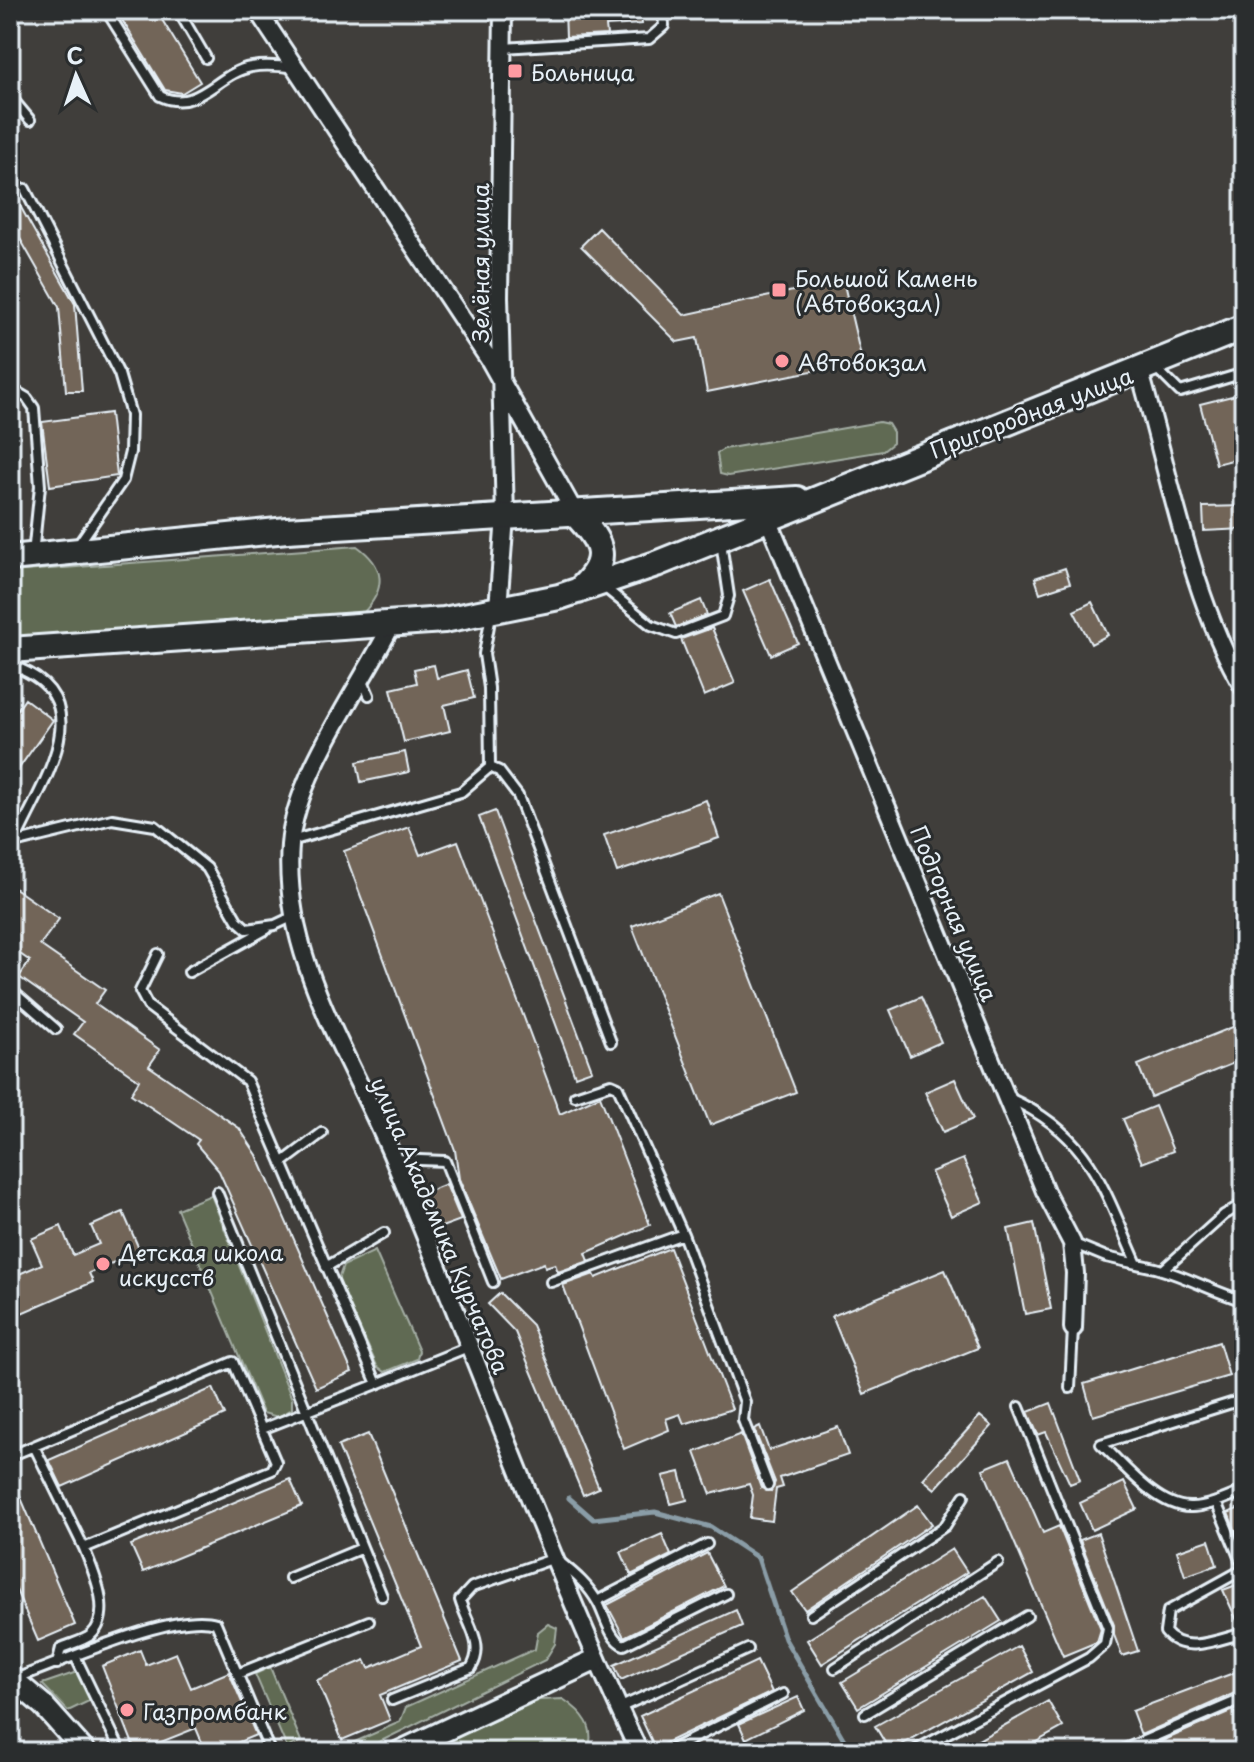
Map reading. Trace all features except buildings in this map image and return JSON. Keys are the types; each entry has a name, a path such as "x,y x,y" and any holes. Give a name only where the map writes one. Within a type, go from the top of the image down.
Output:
{"main road":[{"name":"Пригородная улица","path":"14,659 169,639 444,620 589,587 720,539 1244,327"},
{"path":"22,557 165,540 287,530 819,498"},
{"path":"576,515 597,537 600,556 597,574 589,587"}],"street":[{"path":"257,10 502,380 576,515"},
{"name":"Зелёная улица","path":"495,609 505,517 499,297 503,10"},
{"path":"1146,366 1197,575 1229,663 1244,688"},
{"name":"Подгорная улица","path":"768,519 1008,1098 1012,1126 1072,1243 1073,1328"},
{"name":"улица Академика Курчатова","path":"392,624 366,688 310,774 290,842 288,881 294,916 321,1005 394,1159 595,1660 639,1752"},
{"path":"399,1752 595,1660"},
{"path":"12,1678 43,1705 85,1752"}],"lane":[{"path":"106,10 160,96 174,103 193,99 233,73 252,66 297,68"},
{"path":"178,10 206,58"},
{"path":"502,48 649,39 664,26 663,10"},
{"path":"10,96 30,120"},
{"path":"25,189 119,374 131,415 130,452 123,480 74,550"},
{"path":"1146,366 1180,392 1244,373"},
{"path":"10,388 27,398 34,408 40,486 22,557"},
{"path":"589,587 651,625 676,634 687,630 723,616 728,607 720,539"},
{"path":"290,842 461,792 490,767 489,688 484,654 495,609"},
{"path":"12,843 62,729 56,694 37,675 14,659"},
{"path":"490,767 499,771 518,796 611,1042"},
{"path":"12,843 112,819 155,826 207,868 237,920 247,929 275,925"},
{"path":"189,972 294,916"},
{"path":"158,954 140,991 148,1006 247,1081 377,1384"},
{"path":"10,989 56,1029"},
{"path":"575,1096 611,1084 618,1087 683,1234 745,1402 743,1420 768,1485"},
{"path":"1008,1098 1041,1115 1077,1144 1093,1165 1137,1264"},
{"path":"282,1163 322,1133"},
{"path":"394,1159 445,1161 493,1282"},
{"path":"217,1192 382,1596"},
{"path":"1164,1269 1224,1215 1244,1203"},
{"path":"326,1267 384,1233"},
{"path":"551,1282 683,1234"},
{"path":"1072,1243 1106,1257 1164,1269 1244,1301"},
{"path":"1070,1388 1073,1328"},
{"path":"262,1429 468,1347"},
{"path":"10,1456 233,1362 276,1462 272,1470 84,1548"},
{"path":"1241,1400 1101,1444 1163,1499 1188,1507 1216,1502 1244,1491"},
{"path":"912,1752 1089,1658 1105,1644 1108,1628 1019,1407"},
{"path":"34,1446 99,1586 99,1625 89,1637 61,1648 57,1664"},
{"path":"811,1615 945,1526 964,1496"},
{"path":"1216,1502 1244,1569 1168,1611 1164,1623 1171,1639 1192,1646 1244,1633"},
{"path":"597,1601 707,1544"},
{"path":"290,1578 362,1548"},
{"path":"392,1700 471,1668 478,1657 479,1646 460,1600 472,1587 555,1558 582,1580 597,1601 615,1639 624,1645 726,1594"},
{"path":"835,1668 998,1562"},
{"path":"865,1714 1027,1616"},
{"path":"12,1678 161,1626 201,1618 216,1623 266,1751"},
{"path":"237,1674 369,1621"},
{"path":"619,1708 748,1649"},
{"path":"76,1658 117,1743 115,1752"},
{"path":"670,1751 783,1694"},
{"path":"1118,1752 1244,1698"}],"green space":[{"path":"879,422 888,424 893,432 893,443 883,451 728,476 720,474 717,453 724,449"},
{"path":"357,546 373,561 380,578 376,595 363,613 10,637 10,572"},
{"path":"211,1195 292,1399 292,1409 278,1417 263,1413 177,1209"},
{"path":"375,1251 419,1351 417,1359 385,1372 377,1366 338,1280 343,1266"},
{"path":"548,1624 557,1628 555,1644 545,1660 359,1752 332,1752 400,1722 406,1707 535,1649 538,1632"},
{"path":"270,1667 301,1741 287,1748 255,1674"},
{"path":"77,1672 91,1700 68,1711 42,1684"},
{"path":"563,1699 586,1721 590,1735 588,1752 424,1752 539,1700"}],"waterway":[{"path":"569,1498 593,1519 655,1512 711,1527 758,1558 785,1639 851,1752"}],"place":[{"name":"Больница","path":"515,71"},
{"name":"Большой Камень (Автовокзал)","path":"779,290"},
{"name":"Автовокзал","path":"782,361"},
{"name":"Детская школа искусств","path":"103,1264"},
{"name":"Газпромбанк","path":"127,1710"}]}
